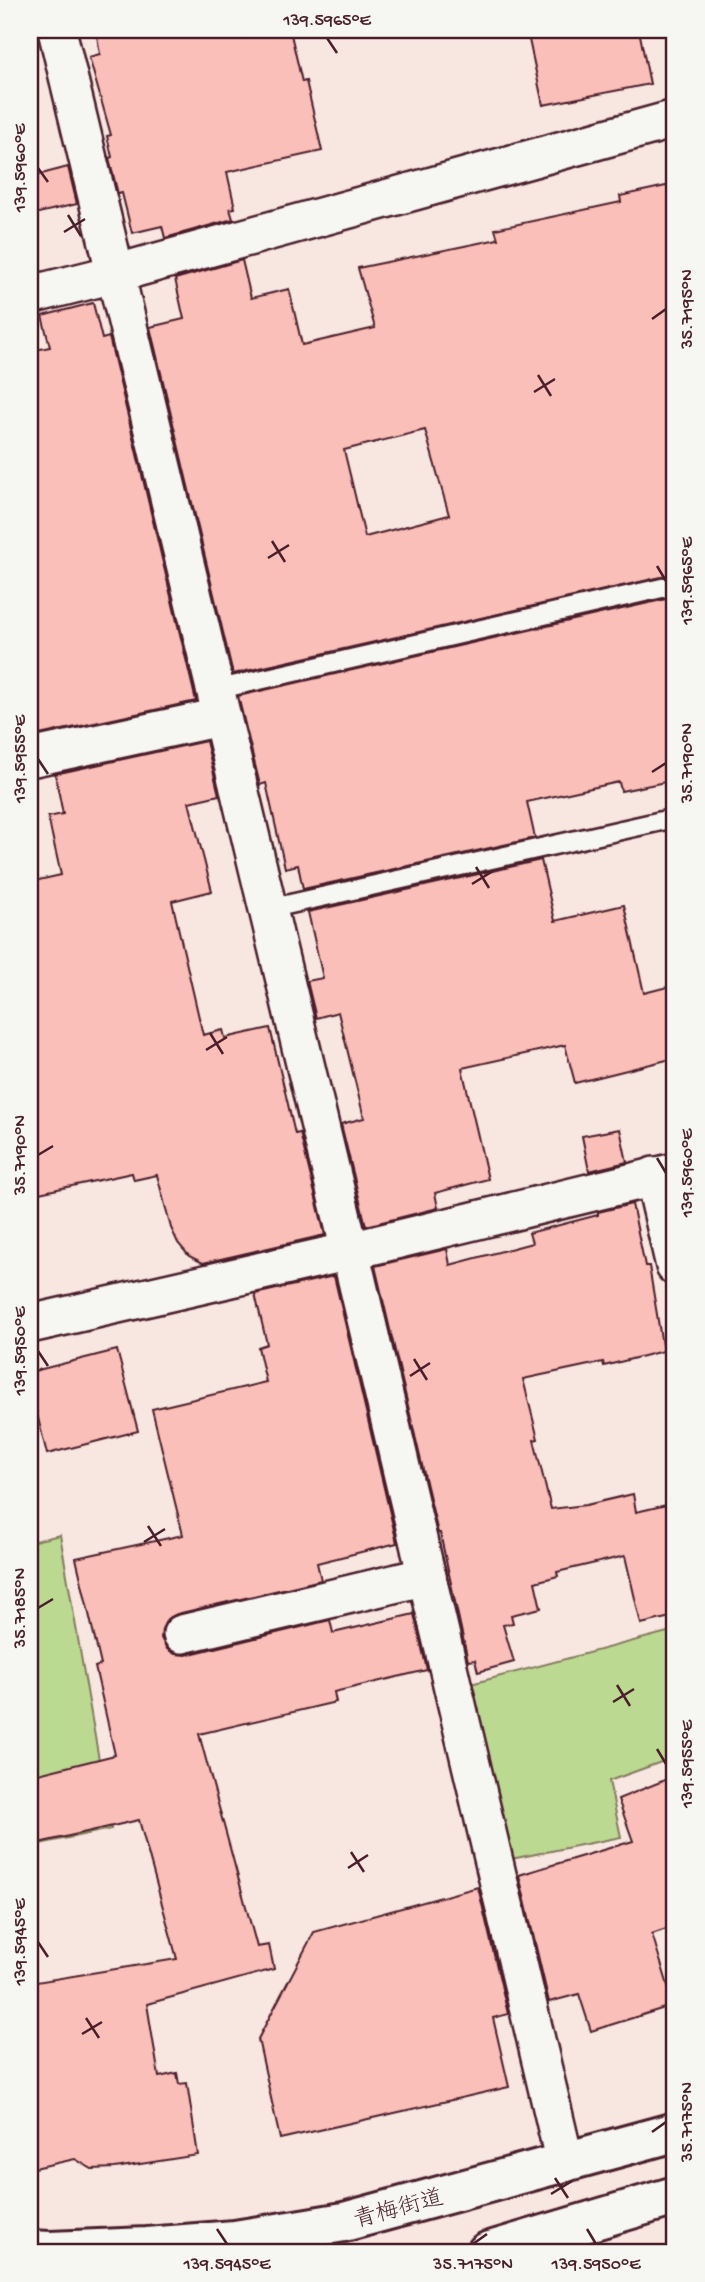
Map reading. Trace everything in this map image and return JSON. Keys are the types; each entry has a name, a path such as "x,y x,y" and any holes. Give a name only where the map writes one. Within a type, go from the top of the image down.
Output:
{"main road":[{"name":"青梅街道","path":"30,2250 147,2248 235,2240 344,2221 675,2133"},
{"path":"487,2252 675,2196"}],"street":[{"path":"57,30 350,1251 565,2163"},
{"path":"30,295 675,119"},
{"path":"30,758 218,703"},
{"path":"30,1324 350,1251 665,1174 675,1266"},
{"path":"182,1634 427,1576"}],"lane":[{"path":"218,703 675,585"},
{"path":"268,909 675,818"}],"green space":[{"path":"60,1535 111,1829 30,1846 30,1542"},
{"path":"675,1630 675,1757 609,1781 621,1837 511,1859 467,1685"}],"building":[{"path":"96,30 238,30 239,39 290,30 302,82 306,81 322,151 227,172 235,208 230,209 233,219 165,238 162,226 132,233 122,193 118,194 109,158 112,157 107,136 111,135 89,57 100,54"},
{"path":"553,30 639,30 650,84 543,105 528,35"},
{"path":"68,167 77,204 30,215 30,177"},
{"path":"675,184 675,574 233,674 150,327 184,319 175,279 242,260 251,298 289,289 302,345 375,328 358,268 498,239 495,229 621,202 620,196","holes":["425,430 449,515 365,537 344,450"]},
{"path":"93,303 102,339 109,337 196,701 30,737 30,351 50,347 42,316"},
{"path":"675,597 675,780 621,791 619,782 527,802 535,838 303,889 298,865 285,868 266,783 260,785 238,696"},
{"path":"206,741 219,795 189,802 212,891 172,901 203,1035 223,1030 225,1038 270,1028 295,1134 300,1133 325,1235 203,1263 189,1256 178,1243 171,1228 157,1175 134,1180 132,1173 30,1195 30,882 61,875 48,817 63,814 55,774"},
{"path":"541,860 555,921 624,905 644,993 675,985 675,1058 575,1083 565,1045 462,1068 488,1179 435,1193 438,1208 366,1226 341,1124 364,1118 338,1012 316,1018 307,981 323,978 308,912"},
{"path":"620,1129 627,1162 589,1171 582,1136"},
{"path":"632,1204 645,1266 649,1266 663,1351 604,1366 603,1362 523,1379 551,1509 586,1505 633,1494 636,1512 675,1503 675,1616 641,1624 625,1556 557,1572 558,1576 535,1582 541,1608 511,1615 513,1623 503,1625 514,1662 478,1672 475,1660 468,1661 375,1266 447,1249 450,1265 532,1243 529,1233"},
{"path":"334,1276 397,1543 317,1563 321,1580 177,1614 167,1619 161,1638 167,1649 175,1654 186,1655 330,1620 333,1633 414,1614 427,1670 334,1692 336,1702 199,1734 257,1947 269,1945 274,1969 147,2004 159,2077 177,2073 179,2084 187,2083 198,2155 92,2169 75,2159 30,2169 30,1983 177,1959 139,1820 30,1845 30,1776 115,1755 95,1667 101,1665 76,1558 183,1535 152,1409 266,1382 258,1347 267,1344 255,1294"},
{"path":"117,1350 138,1431 47,1454 30,1386 30,1372"},
{"path":"675,1776 675,1926 652,1934 674,2005 591,2031 579,1994 549,2002 519,1875 633,1841 618,1799"},
{"path":"478,1887 508,2014 493,2018 509,2087 280,2139 258,2039 314,1932"}]}
